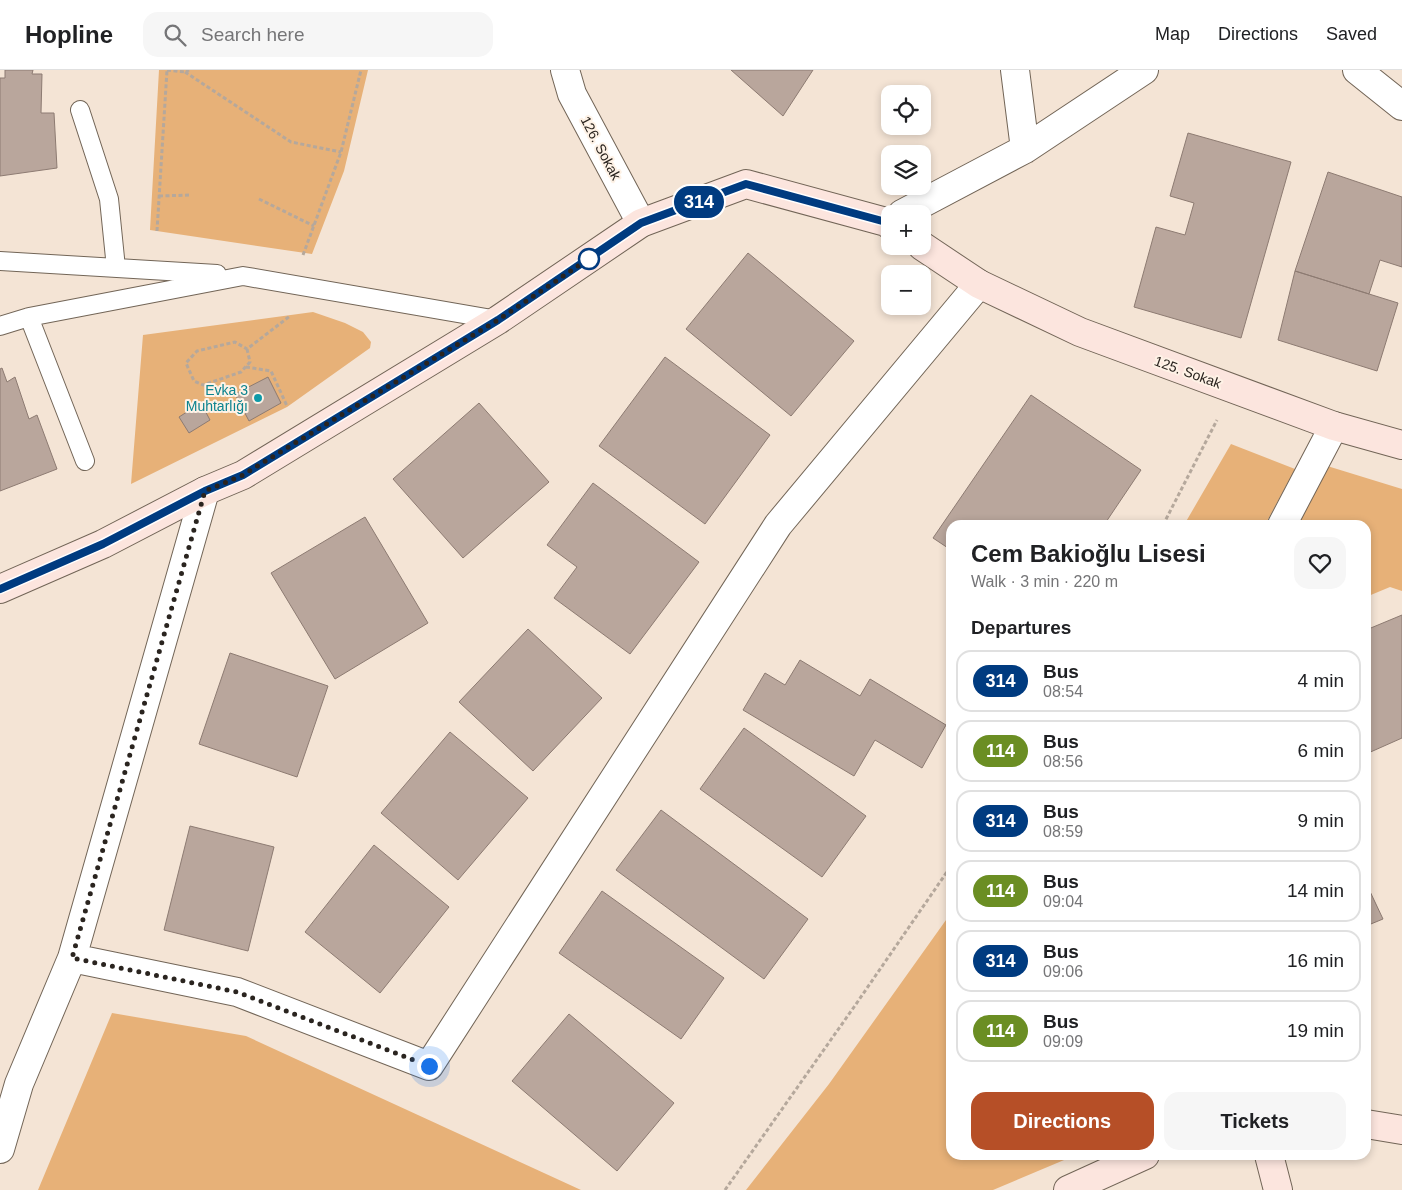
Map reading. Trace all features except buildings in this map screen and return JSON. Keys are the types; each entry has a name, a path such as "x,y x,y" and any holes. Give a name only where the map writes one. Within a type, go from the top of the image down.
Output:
{"street":[{"name":"126. Sokak","path":"565,70 572,94 641,223"},
{"path":"1015,70 1025,149"},
{"path":"920,205 1025,149 1144,70"},
{"path":"1356,70 1402,106"},
{"path":"0,588 103,544 205,491 243,475 498,320 641,223 746,184 881,217"},
{"name":"125. Sokak","path":"931,252 979,284 1080,332 1334,426 1402,446"},
{"path":"72,958 237,992 429,1066 778,525 979,284"},
{"path":"1285,520 1334,426"},
{"path":"0,1149 9,1088 72,958 205,491"},
{"path":"1371,1125 1402,1130"},
{"path":"1068,1190 1134,1160"},
{"path":"1271,1160 1278,1190"}],"lane":[{"path":"80,110 109,199 116,268"},
{"path":"0,261 243,276 498,320"},
{"path":"0,326 29,317 243,276"},
{"path":"29,317 85,461"}],"path":[{"path":"157,231 167,70 187,71 291,142 342,152"},
{"path":"247,349 297,311 293,284 342,152 361,70"},
{"path":"159,196 191,195"},
{"path":"259,199 314,226"},
{"path":"235,342 247,349 250,362 241,372 203,385 194,381 186,363 198,351 235,342"},
{"path":"245,367 271,371 287,407"},
{"path":"1166,520 1233,389"},
{"path":"725,1190 946,873"}],"shaded area":[{"path":"159,70 368,70 344,171 312,254 150,230"},
{"path":"313,312 345,323 363,332 371,342 370,348 287,407 131,484 143,335"},
{"path":"1231,444 1295,469 1268,520 1187,520"},
{"path":"1324,465 1402,489 1402,591 1390,587 1371,595 1371,520 1300,520"},
{"path":"946,920 946,1160 1064,1160 993,1190 746,1190 829,1084"},
{"path":"112,1013 246,1036 581,1190 38,1190"}],"bus line":[{"name":"314","path":"0,589 103,544 205,491 243,475 498,320 641,223 746,184 881,221"}],"place":[{"name":"Evka 3 Muhtarlığı","path":"258,398"}],"route":[{"path":"429,1066 237,992 72,958 205,491 243,475 498,320 593,256 589,259"}]}
